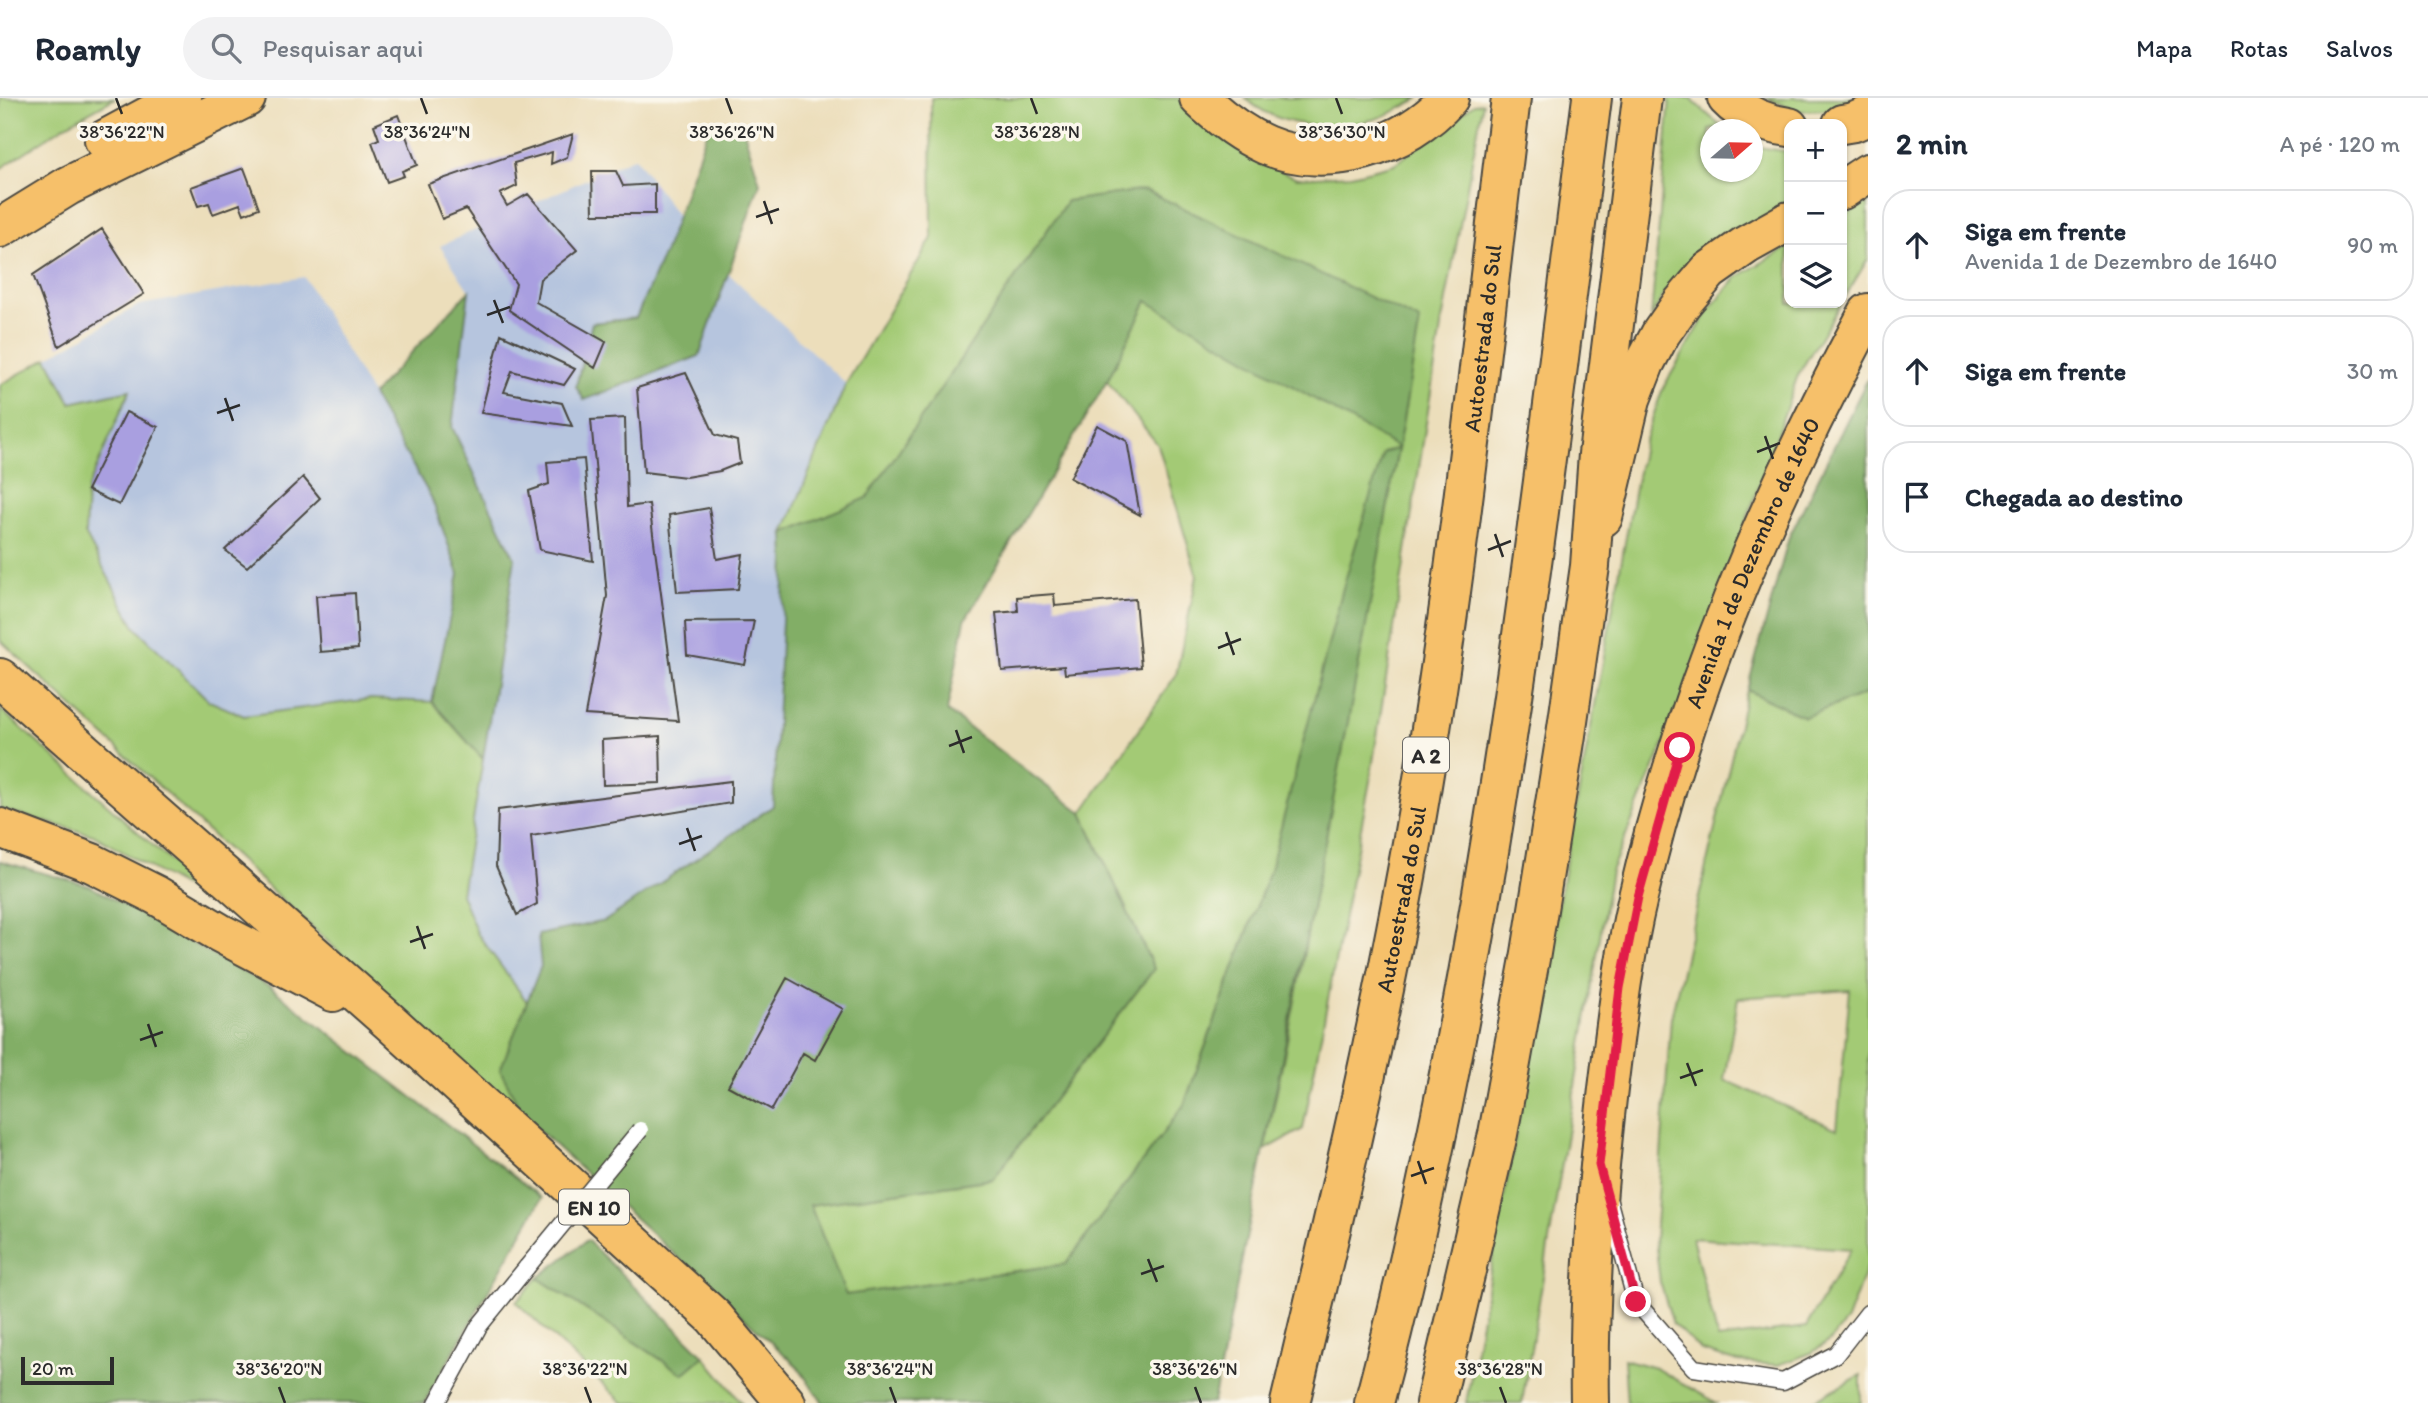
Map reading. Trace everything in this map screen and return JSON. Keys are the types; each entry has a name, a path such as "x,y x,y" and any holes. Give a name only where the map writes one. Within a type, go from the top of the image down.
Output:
{"main road":[{"path":"0,210 82,153 182,98"},
{"path":"0,228 68,186 246,98"},
{"path":"1199,98 1236,128 1266,145 1300,154 1335,155 1370,149 1397,138 1424,122 1449,98"},
{"name":"Autoestrada do Sul","path":"1290,1403 1354,1130 1422,785 1448,604 1511,98"},
{"path":"1374,1403 1423,1203 1472,955 1539,510 1592,98"},
{"path":"1435,1399 1502,1108 1531,953 1564,749 1590,566 1598,454 1642,98"},
{"path":"1727,98 1736,108 1772,125 1784,126"},
{"path":"1847,123 1868,116"},
{"path":"1847,187 1868,173"},
{"path":"1590,566 1631,399 1645,363 1661,333 1709,271 1746,245 1784,224"},
{"name":"Avenida 1 de Dezembro de 1640","path":"1590,1403 1594,1233 1599,1165 1620,988 1638,897 1697,690 1723,620 1757,537 1868,313"},
{"name":"EN 10","path":"0,678 390,1022 714,1317 786,1403"},
{"path":"0,828 92,863 390,1022"}],"lane":[{"path":"437,1403 479,1326 640,1130"},
{"path":"1599,1165 1636,1302 1694,1368 1783,1382 1836,1354 1868,1313"}],"shaded area":[{"path":"635,157 697,244 846,384 784,533 773,806 605,922 538,935 541,966 527,1002 477,933 461,894 515,559 452,427 469,291 440,246"},
{"path":"304,277 431,497 459,574 432,702 371,699 244,716 209,701 135,627 85,534 87,490 129,390 71,403 47,358 139,305"}],"green space":[{"path":"0,98 115,98 66,125 0,169"},
{"path":"931,98 1179,98 1266,164 1297,178 1351,175 1395,164 1474,104 1483,103 1442,321 1370,781 1303,1129 1265,1150 1398,449 1270,870 1184,1105 1066,1264 846,1295 810,1205 993,1179 1154,969 1082,813 1176,675 1197,576 1158,445 1107,381 1146,300 1398,447 1067,201 867,499 784,533 846,384 932,238"},
{"path":"1245,98 1420,98 1375,119 1324,126 1307,125 1274,116"},
{"path":"1670,98 1692,98 1713,119 1700,119 1700,182 1763,182 1763,148 1784,151 1784,208 1695,261 1664,293 1651,318"},
{"path":"1765,98 1868,98 1833,110 1799,111"},
{"path":"711,120 742,125 760,183 699,356 584,400 576,386 592,323 636,318 665,251"},
{"path":"1145,190 1420,321 1397,457 1347,728 1213,1403 823,1403 797,1366 525,1118 500,1070 541,966 538,935 605,921 773,806 784,533 867,498 1067,201","holes":["1147,301 1398,448 1383,453 1343,588 1270,870 1184,1105 1066,1264 846,1295 810,1205 993,1179 1154,969 1082,813 947,711 965,620 1107,381"]},
{"path":"1868,202 1868,259 1847,294 1847,245 1847,214"},
{"path":"1784,250 1784,308 1838,308 1798,375 1686,691 1611,871 1522,1403 1466,1403 1643,445 1663,388 1710,308 1737,277"},
{"path":"469,291 452,427 515,559 483,759 432,702 459,574 431,497 372,395"},
{"path":"47,358 71,403 130,390 87,490 85,534 135,627 209,701 244,716 371,699 432,702 483,759 461,894 477,933 527,1002 501,1070 525,1118 490,1091 0,640 0,385"},
{"path":"1868,378 1868,693 1804,717 1747,690 1789,537"},
{"path":"1747,690 1804,717 1868,693 1868,1263 1847,1320 1831,1340 1811,1353 1778,1365 1738,1362 1702,1351 1673,1324 1660,1282 1655,1239 1671,1018","holes":["1850,990 1837,1129 1724,1080 1738,998","1692,1238 1851,1249 1806,1327 1718,1339"]},
{"path":"0,709 194,882 200,896 93,835 0,809"},
{"path":"0,861 90,886 270,987 542,1198 424,1403 0,1403"},
{"path":"587,1240 704,1356 683,1374 538,1278"},
{"path":"538,1278 683,1374 704,1356 742,1403 623,1403 516,1302"},
{"path":"1624,1359 1655,1368 1717,1403 1627,1403"},
{"path":"1861,1375 1861,1403 1809,1403"}],"building":[{"path":"398,115 417,165 402,171 404,176 387,182 372,142 379,139 374,125"},
{"path":"573,134 567,157 551,164 552,152 514,163 517,186 500,194 507,206 528,194 577,250 540,279 536,302 606,342 595,368 509,310 516,284 466,209 442,219 428,184"},
{"path":"244,168 259,208 244,214 240,204 213,214 209,203 198,206 191,187"},
{"path":"592,171 616,171 623,186 655,184 655,214 593,214"},
{"path":"102,229 144,294 59,346 33,275"},
{"path":"501,334 575,369 564,385 512,371 504,392 562,403 572,426 481,413"},
{"path":"686,373 715,435 737,441 740,463 720,471 686,477 644,472 637,388"},
{"path":"126,412 158,427 119,505 87,490"},
{"path":"625,418 627,507 649,504 678,721 585,715 607,596 591,420"},
{"path":"1097,425 1127,441 1140,515 1070,478"},
{"path":"584,459 593,561 540,550 529,491 549,484 547,462"},
{"path":"303,477 320,498 247,567 225,550"},
{"path":"709,508 717,559 743,554 738,589 677,592 669,515"},
{"path":"355,593 358,649 320,652 316,596"},
{"path":"1054,594 1055,606 1135,599 1141,667 1065,674 1064,666 1002,671 996,613 1018,611 1017,597"},
{"path":"754,621 745,665 687,655 685,622"},
{"path":"660,736 661,783 603,785 602,740"},
{"path":"731,781 731,803 531,836 537,904 517,915 496,866 498,810"},
{"path":"787,978 843,1009 815,1060 803,1053 772,1110 728,1086"}],"route":[{"path":"1636,1302 1599,1165 1620,988 1638,897 1680,748"}]}
